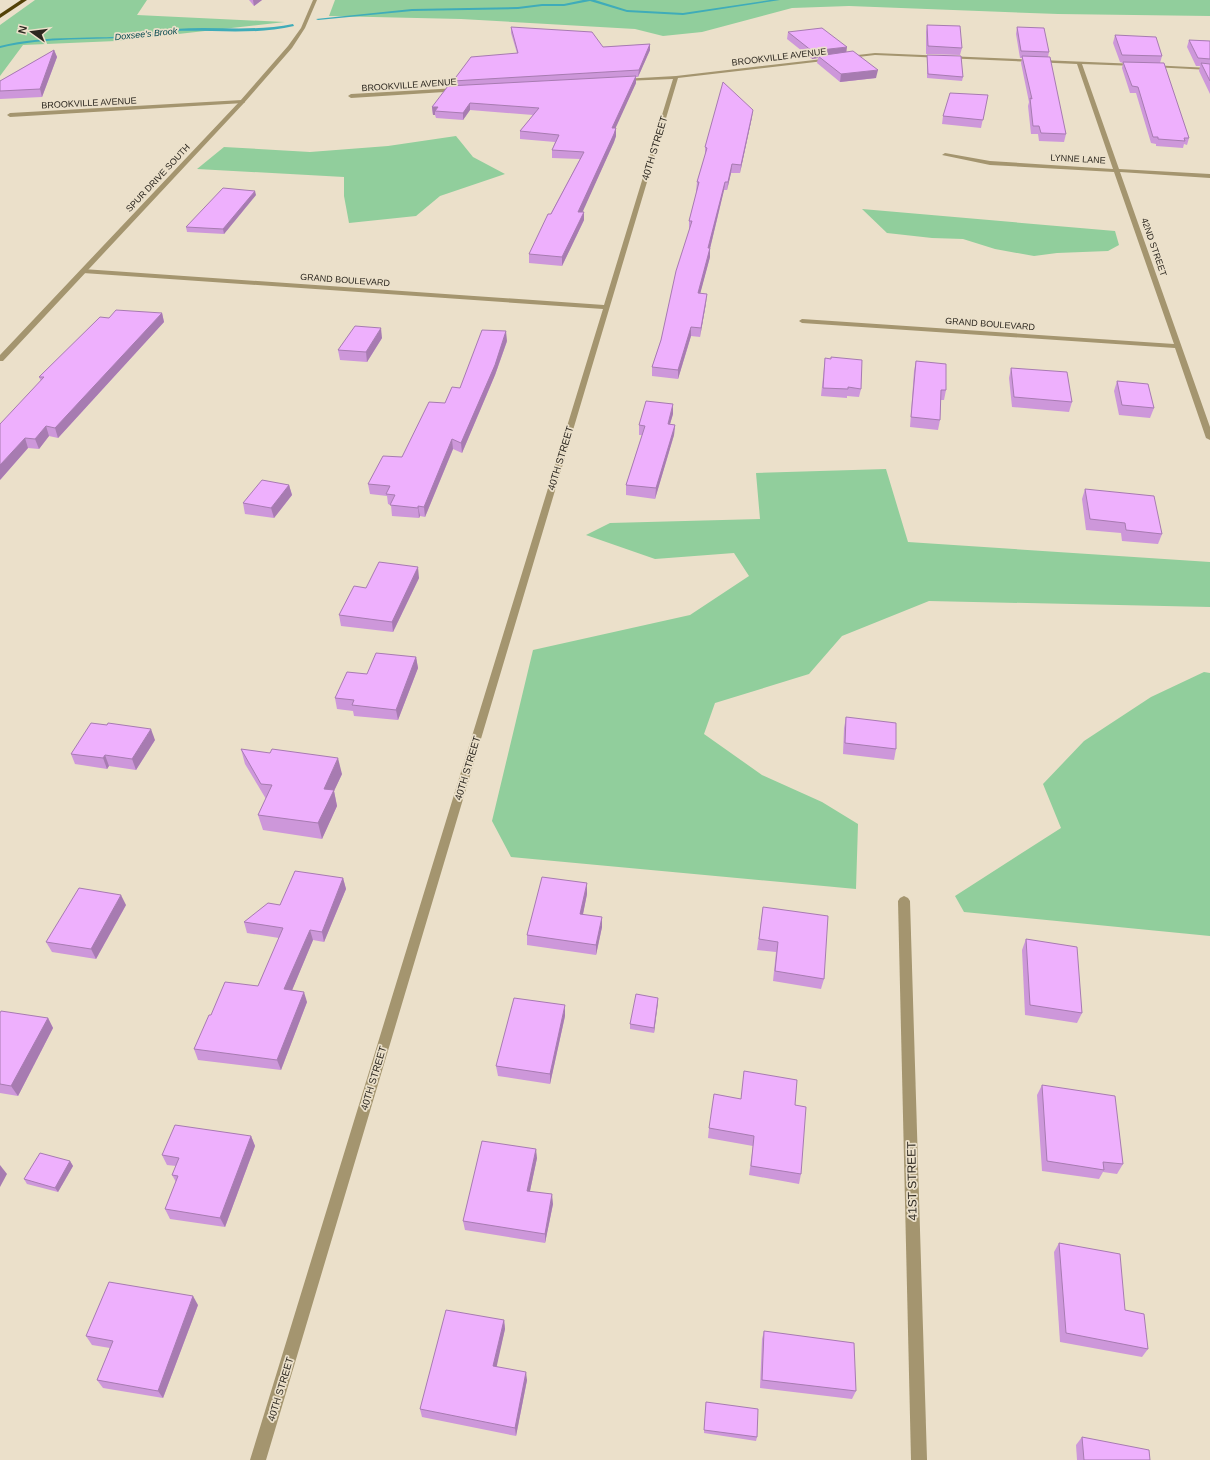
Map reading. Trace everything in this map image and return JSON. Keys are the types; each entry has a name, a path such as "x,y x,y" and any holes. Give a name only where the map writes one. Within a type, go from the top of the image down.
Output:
{"highway":[{"path":"0,16 24,0"}],"street":[{"name":"SPUR DRIVE SOUTH","path":"0,359 242,102 290,47 303,28 315,0"},
{"name":"BROOKVILLE AVENUE","path":"621,80 676,77 875,54 1079,62 1141,66"},
{"name":"42ND STREET","path":"1079,62 1210,438"},
{"path":"1148,66 1210,69"},
{"name":"40TH STREET","path":"258,1460 676,77"},
{"name":"BROOKVILLE AVENUE","path":"351,96 462,89"},
{"name":"BROOKVILLE AVENUE","path":"10,115 242,102"},
{"name":"LYNNE LANE","path":"945,155 990,163 1210,176"},
{"name":"GRAND BOULEVARD","path":"83,271 606,307"},
{"name":"GRAND BOULEVARD","path":"802,321 1177,346"},
{"name":"41ST STREET","path":"904,901 919,1460"}],"green space":[{"path":"35,0 147,0 137,15 285,22 116,41 23,45 0,76 0,25"},
{"path":"335,0 1210,0 1210,16 1058,14 849,6 792,8 702,32 663,36 635,29 461,19 329,16"},
{"path":"456,136 473,157 505,174 440,196 416,216 349,223 344,196 344,177 197,169 224,147 310,152 388,146"},
{"path":"862,209 1115,231 1119,245 1108,251 1057,253 1034,256 995,249 963,239 932,238 887,233"},
{"path":"886,469 908,542 1210,562 1210,607 929,601 842,636 809,674 715,703 704,734 762,775 822,802 858,824 856,889 511,857 492,821 533,650 690,615 749,576 734,553 655,559 586,535 610,523 760,519 756,473"},
{"path":"1204,672 1210,673 1210,936 964,912 955,896 1061,828 1043,784 1084,741 1151,697"}],"building":[{"path":"927,25 960,26 962,48 928,46"},
{"path":"511,27 592,32 603,47 650,44 639,70 453,81 471,57 518,53"},
{"path":"1017,27 1044,28 1049,52 1021,51"},
{"path":"822,28 847,47 812,51 788,32"},
{"path":"1115,35 1156,37 1162,56 1122,55"},
{"path":"1189,40 1210,41 1210,59 1198,58"},
{"path":"54,50 40,89 0,91 0,81"},
{"path":"853,51 878,70 841,74 818,56"},
{"path":"927,55 961,56 963,77 928,74"},
{"path":"1022,56 1050,57 1066,134 1041,133 1039,126 1033,126 1030,98 1032,99"},
{"path":"1123,62 1164,63 1189,138 1184,138 1185,141 1158,139 1158,137 1153,137 1138,87 1132,86"},
{"path":"1201,63 1210,64 1210,81"},
{"path":"636,76 612,128 616,128 614,134 578,212 584,212 562,257 529,254 548,214 551,214 584,152 552,150 559,135 520,131 539,108 470,103 463,113 435,111 438,107 432,107 448,86"},
{"path":"723,82 753,110 741,165 732,164 728,182 725,182 708,248 710,248 698,293 707,294 701,328 691,327 678,370 652,367 661,340 676,271 692,221 689,221 699,182 697,182"},
{"path":"950,93 988,95 983,120 943,116"},
{"path":"223,188 255,191 223,229 186,227"},
{"path":"116,310 162,313 55,428 46,426 35,439 25,438 0,465 0,424 44,377 39,377 100,317 109,318"},
{"path":"355,326 381,328 366,352 338,350"},
{"path":"482,330 506,331 495,365 461,443 452,439 424,507 418,506 418,508 390,505 395,495 386,494 390,486 368,484 383,456 402,457 429,402 445,403 452,387 460,388"},
{"path":"831,357 862,360 861,389 848,387 848,389 823,388 825,358 831,359"},
{"path":"916,361 946,364 946,390 941,390 940,420 911,417"},
{"path":"1011,368 1067,372 1072,402 1014,397"},
{"path":"1117,381 1148,384 1154,408 1122,405"},
{"path":"646,401 673,404 668,424 675,425 656,488 626,485 645,426 639,425"},
{"path":"262,480 289,485 271,508 243,503"},
{"path":"1085,489 1154,496 1162,534 1126,530 1125,523 1090,519"},
{"path":"379,562 418,567 392,622 339,615 354,586 366,588"},
{"path":"376,653 416,657 396,710 352,705 354,700 335,698 347,672 367,674"},
{"path":"846,717 896,723 896,749 845,743"},
{"path":"91,723 107,725 108,723 151,729 132,759 105,755 103,758 71,754"},
{"path":"241,749 270,753 272,749 338,758 324,789 334,790 318,823 258,815 272,785 261,784"},
{"path":"295,871 343,878 322,932 310,930 284,989 304,992 277,1060 194,1049 225,982 258,986 283,928 244,922 268,903 280,905"},
{"path":"542,877 587,883 580,914 602,917 596,945 527,935"},
{"path":"79,888 121,895 91,949 46,942"},
{"path":"763,907 828,916 824,979 775,971 778,942 759,939"},
{"path":"1026,939 1077,947 1082,1013 1030,1005"},
{"path":"636,994 658,998 654,1028 630,1024"},
{"path":"514,998 565,1005 550,1074 496,1066"},
{"path":"1,1011 48,1018 11,1086 0,1084"},
{"path":"744,1071 797,1080 795,1105 806,1107 801,1174 751,1166 754,1136 709,1128 714,1094 741,1099"},
{"path":"1042,1085 1115,1096 1123,1164 1103,1162 1104,1170 1047,1161"},
{"path":"175,1125 251,1136 220,1218 165,1209 178,1176 172,1175 179,1158 162,1155"},
{"path":"482,1141 536,1149 527,1191 552,1194 545,1234 463,1221"},
{"path":"40,1153 70,1161 55,1188 24,1179"},
{"path":"1059,1243 1120,1254 1125,1310 1144,1314 1148,1349 1066,1333"},
{"path":"109,1282 193,1296 158,1391 97,1380 113,1341 86,1336"},
{"path":"446,1310 504,1320 493,1366 526,1372 515,1428 420,1409"},
{"path":"764,1331 854,1343 856,1391 762,1380"},
{"path":"706,1402 758,1409 757,1437 704,1430"},
{"path":"1082,1437 1149,1450 1150,1460 1084,1460"}],"waterway":[{"name":"Doxsee's Brook","path":"318,19 412,10 518,8 542,5 564,5 589,0"},
{"name":"Doxsee's Brook","path":"591,0 627,11 683,14 778,0"},
{"name":"Doxsee's Brook","path":"0,47 16,43 60,39 142,36 174,30 238,30 293,25"}]}
